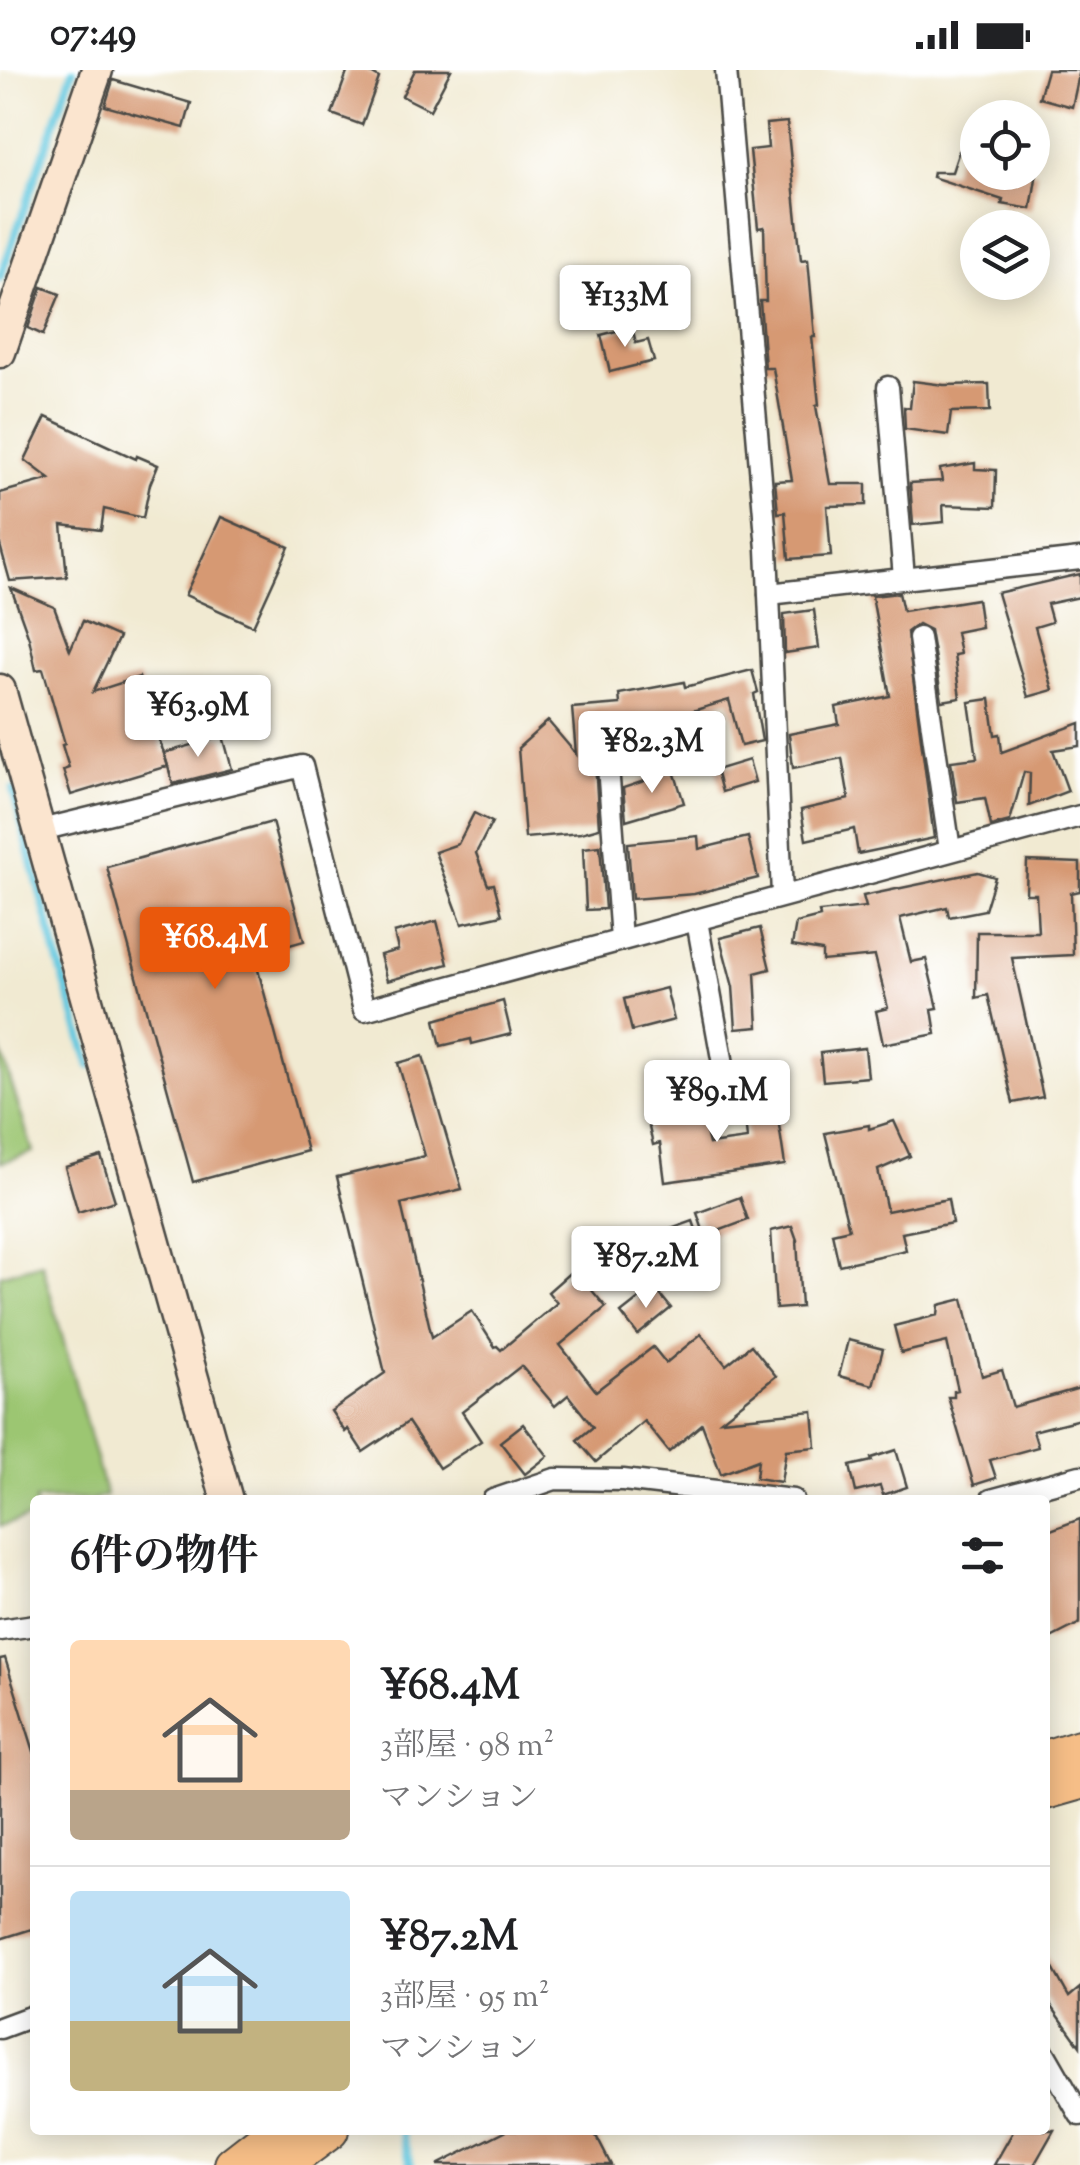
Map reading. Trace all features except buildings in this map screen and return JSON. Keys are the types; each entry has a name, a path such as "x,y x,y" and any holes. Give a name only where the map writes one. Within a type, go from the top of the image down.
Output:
{"highway":[{"path":"1050,1759 1080,1750"},
{"path":"1050,1789 1080,1780"},
{"path":"234,2165 272,2135"},
{"path":"282,2165 322,2135"}],"street":[{"path":"0,351 97,70"},
{"path":"726,70 769,594 782,895"},
{"path":"888,387 904,578"},
{"path":"769,594 1080,559"},
{"path":"919,638 950,850"},
{"path":"0,690 8,737 40,830 225,1495"},
{"path":"40,830 302,766 364,1010 1080,816"},
{"path":"608,766 621,940"},
{"path":"697,921 729,1097"},
{"path":"1010,1495 1080,1476"},
{"path":"507,1495 555,1478 622,1480 750,1495"},
{"path":"0,1630 30,1626"},
{"path":"0,2028 30,2017"},
{"path":"1050,2063 1080,2115"}],"green space":[{"path":"0,1048 33,1152 0,1163"},
{"path":"42,1263 106,1495 30,1495 30,1517 0,1526 0,1275"}],"waterway":[{"path":"0,278 73,70"},
{"path":"13,790 90,1066"},
{"path":"403,2135 411,2165"}]}
